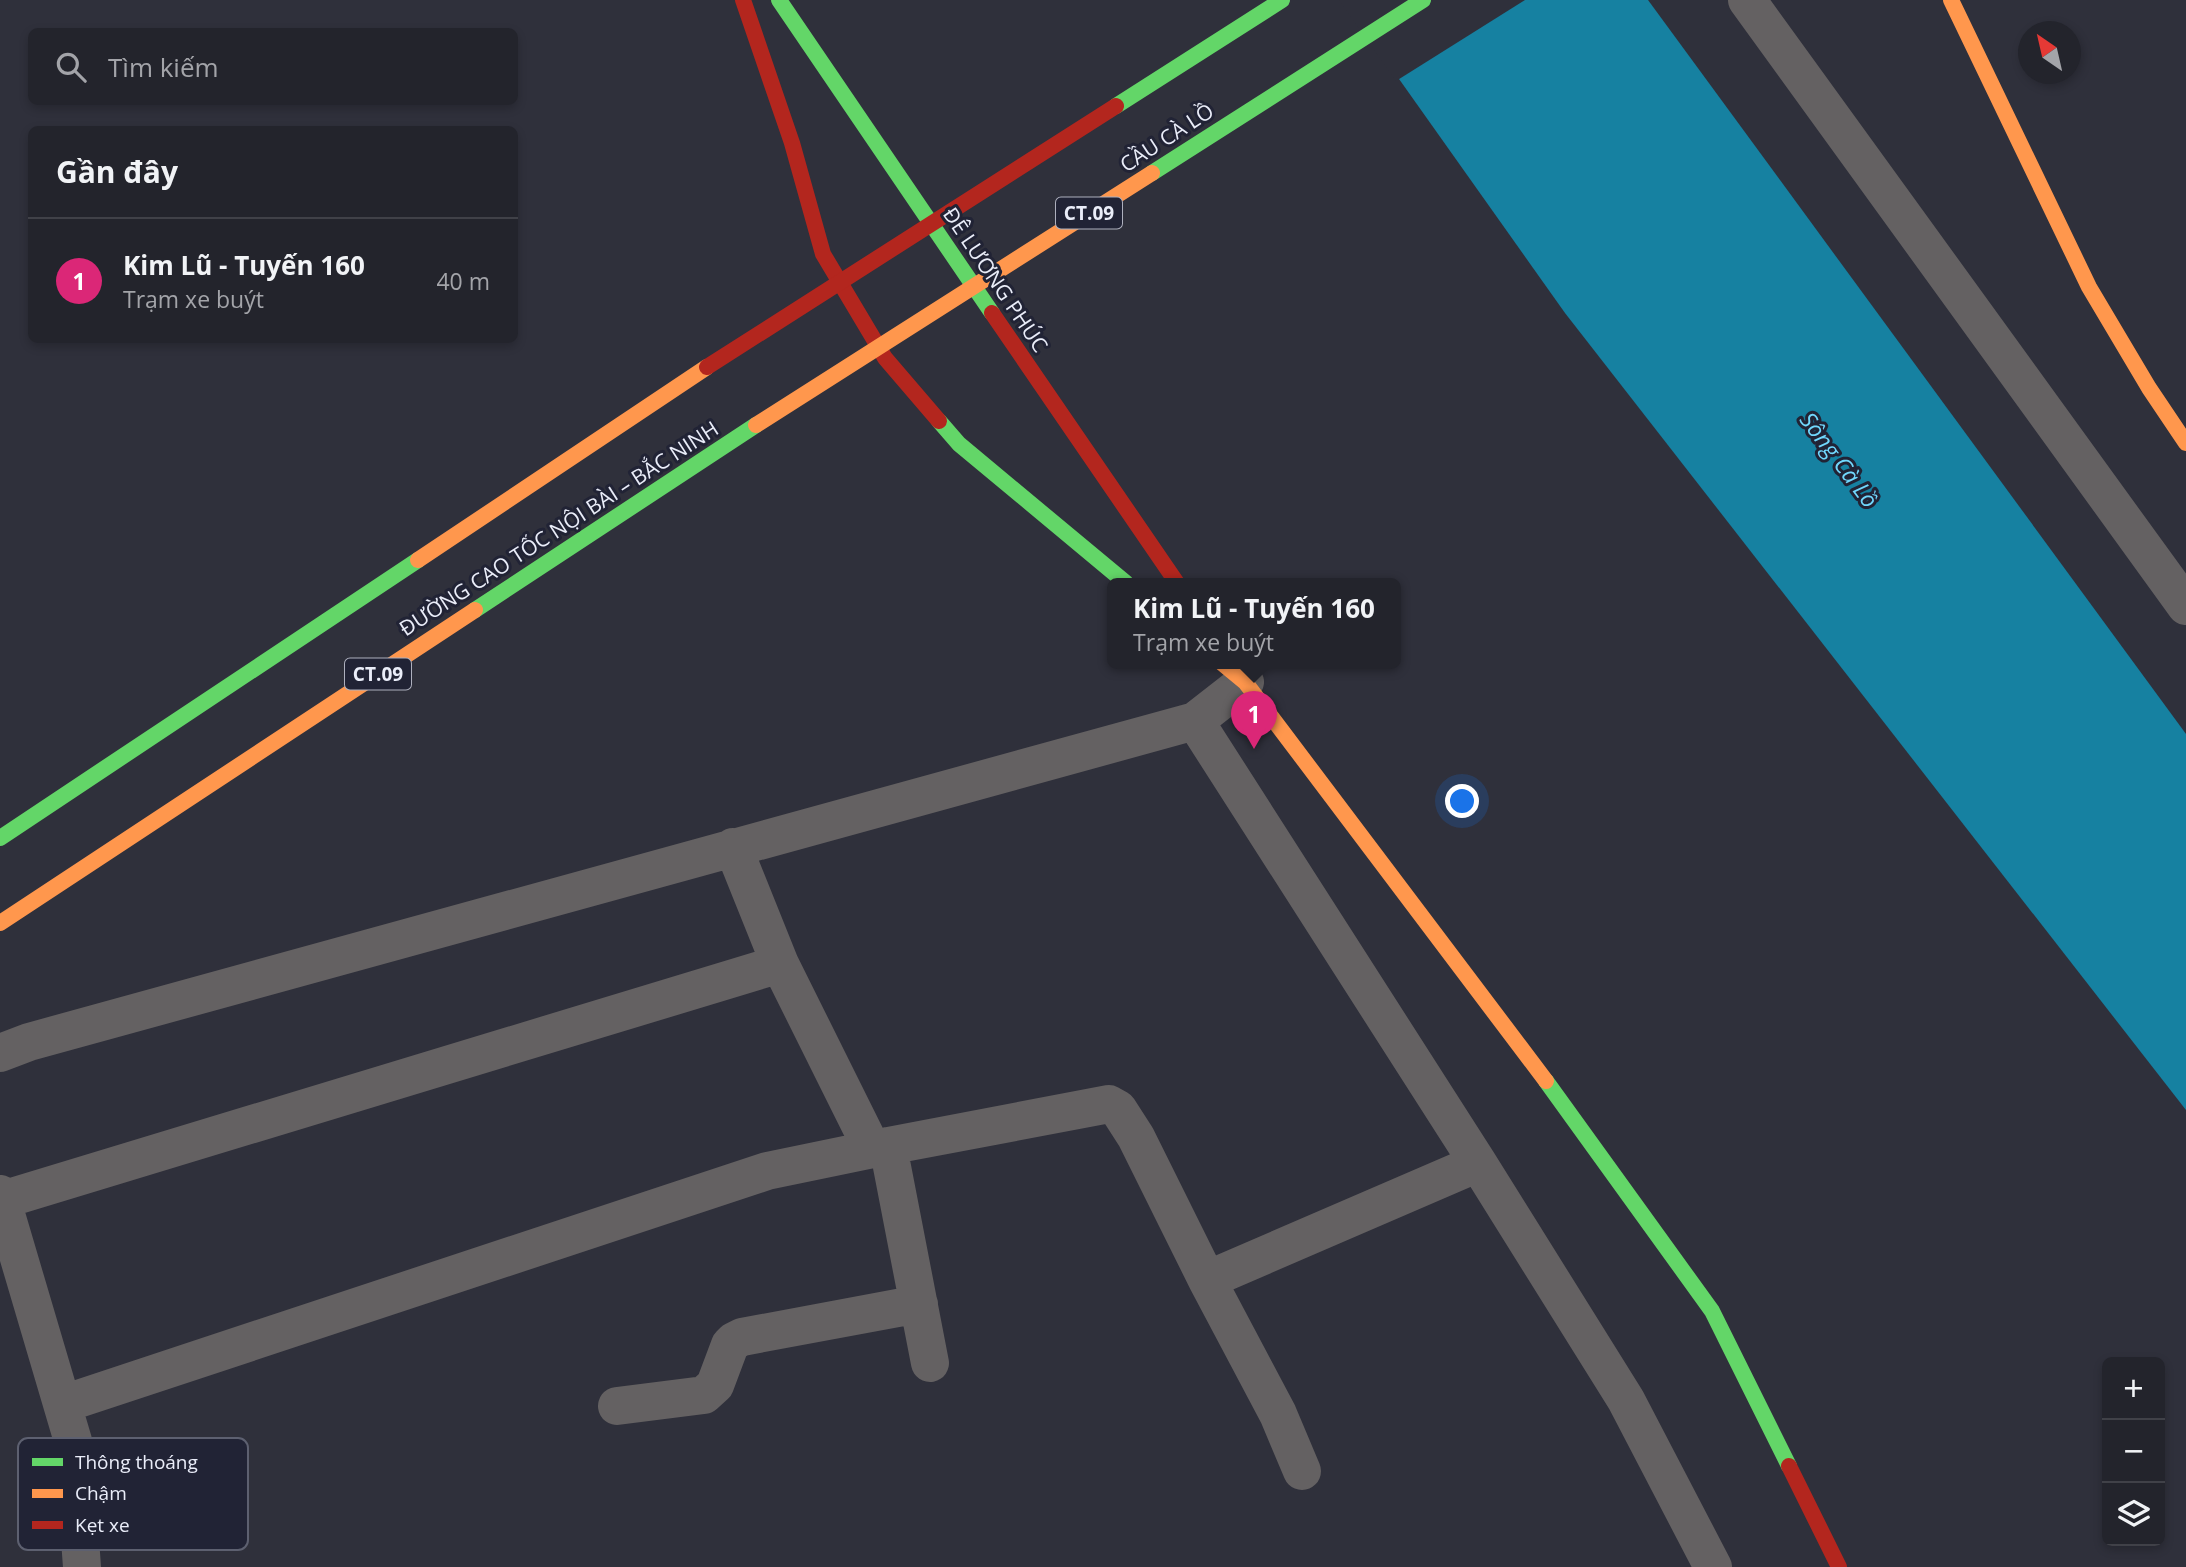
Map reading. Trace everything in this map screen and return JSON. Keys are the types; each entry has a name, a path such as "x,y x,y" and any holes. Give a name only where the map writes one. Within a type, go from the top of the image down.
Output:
{"main road":[{"path":"743,0 792,143 824,254 886,358 959,444 1120,578"},
{"name":"ĐÊ LƯƠNG PHÚC","path":"779,0 1174,578"},
{"path":"0,838 707,367 1282,0"},
{"name":"CẦU CÀ LỒ","path":"756,425 1423,0"},
{"path":"1951,0 2089,287 2149,388 2186,443"},
{"name":"ĐƯỜNG CAO TỐC NỘI BÀI – BẮC NINH","path":"0,923 756,425"},
{"path":"1233,670 1593,1143 1712,1311 1839,1567"}],"street":[{"path":"1747,0 2186,606"},
{"path":"0,1053 43,1038 1195,721 1233,670"},
{"path":"1195,721 1626,1400 1713,1567"},
{"path":"733,847 780,964 880,1147 919,1304 930,1363"},
{"path":"71,1438 1,1197 780,964"},
{"path":"63,1404 767,1171 1109,1104 1118,1109 1136,1137 1278,1414 1302,1471"},
{"path":"1207,1280 1478,1163"},
{"path":"617,1406 704,1395 715,1385 730,1345 742,1337 919,1304"}],"water":[{"name":"Sông Cà Lồ","path":"1343,0 1648,0 2186,734 2186,1110 1565,313"}],"pier":[{"path":"1339,0 1525,0 1396,81"}],"traffic: fast":[{"path":"779,0 992,313"},
{"path":"1116,106 1282,0"},
{"path":"1152,173 1423,0"},
{"path":"939,421 959,444 1120,578"},
{"path":"475,610 756,425"},
{"path":"0,838 418,560"},
{"path":"1546,1081 1712,1311 1789,1466"}],"traffic: slow":[{"path":"1951,0 2089,287 2149,388 2186,443"},
{"path":"756,425 1152,173"},
{"path":"418,560 707,367"},
{"path":"0,923 475,610"},
{"path":"1229,669 1245,682 1546,1081"}],"traffic: jam":[{"path":"743,0 792,143 823,254 885,358 939,421"},
{"path":"707,367 1116,106"},
{"path":"992,313 1174,578"},
{"path":"1789,1466 1839,1567"}],"place":[{"name":"Kim Lũ - Tuyến 160","path":"1254,749"}]}
